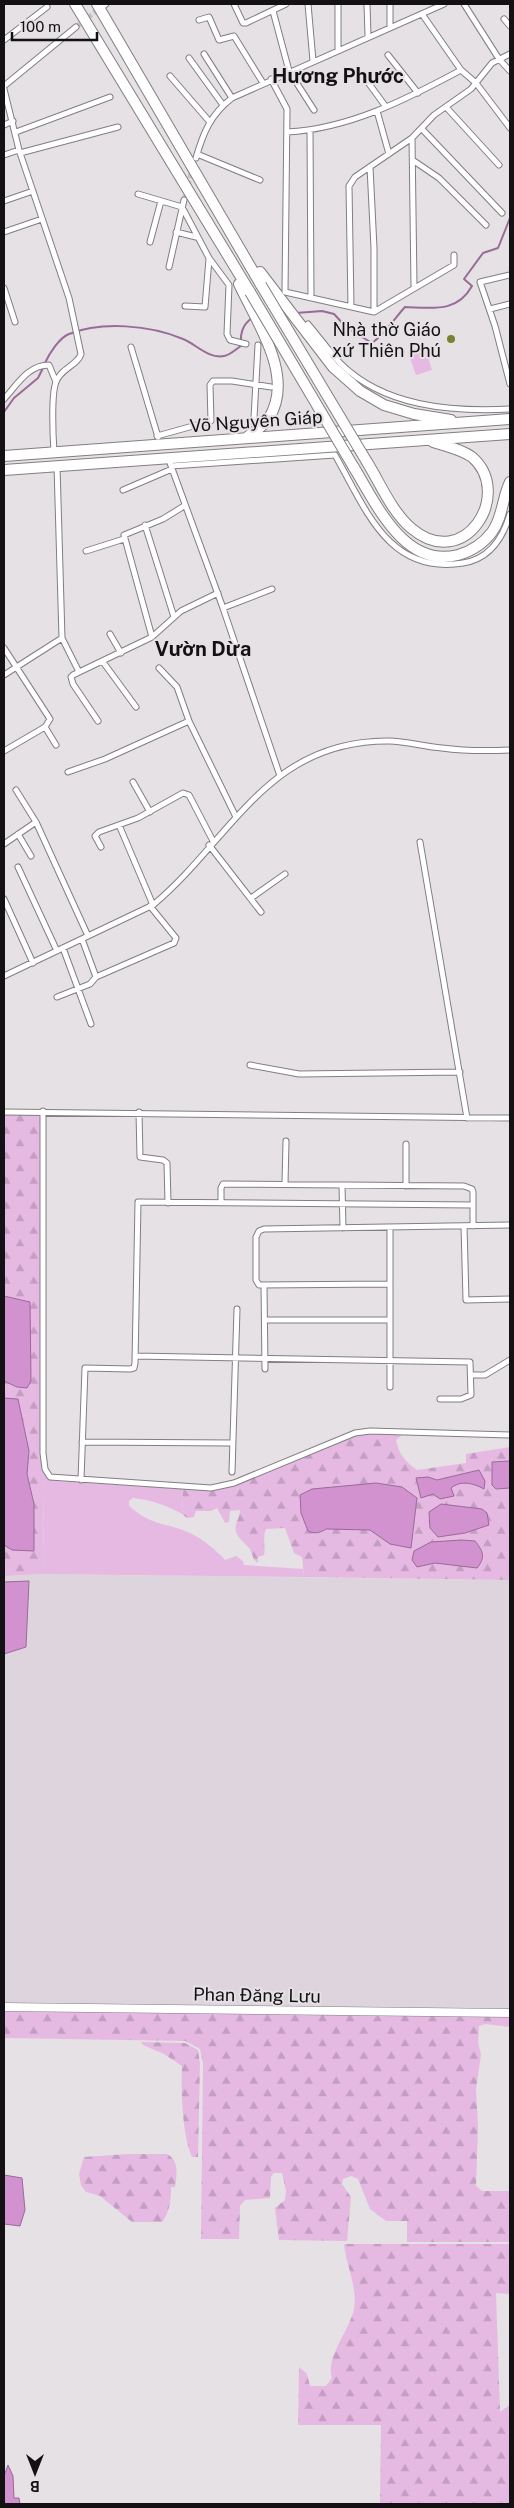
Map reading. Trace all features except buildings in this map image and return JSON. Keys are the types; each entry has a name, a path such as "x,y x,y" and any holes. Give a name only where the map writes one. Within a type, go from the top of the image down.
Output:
{"highway":[{"path":"75,4 353,466 385,518 398,535 412,547 430,555 450,557 469,552 483,542 493,531 500,516 510,482"},
{"path":"103,4 235,239 397,511 410,527 425,538 440,542 455,541 470,536 482,525 491,504 490,482 484,468 472,457 427,440"},
{"path":"235,239 280,298 304,324 333,367 360,391 384,405 414,414 448,418 459,423"},
{"path":"222,246 274,359 278,388 275,406 268,420 246,438"},
{"name":"Võ Nguyên Giáp","path":"4,456 159,440 246,438 510,419"},
{"name":"Võ Nguyên Giáp","path":"4,470 57,466 171,465 427,440 510,434"}],"street":[{"path":"234,4 243,23 250,23 286,4"},
{"path":"308,4 313,61"},
{"path":"338,4 338,50"},
{"path":"367,4 368,36"},
{"path":"390,4 390,27"},
{"path":"260,180 196,156 209,121 223,105 232,98 271,79 444,4"},
{"path":"464,4 499,59 510,71"},
{"path":"4,40 48,7"},
{"path":"273,11 289,72 314,110"},
{"path":"422,14 461,70 476,83 510,128"},
{"path":"199,20 209,17 219,40 234,36 263,83"},
{"path":"504,19 510,26"},
{"path":"56,382 65,370 80,357 78,336 69,298 19,152 16,132 4,88 76,27"},
{"path":"204,54 232,98"},
{"path":"351,307 349,186 355,177 412,138 434,116 476,83 487,67 510,54"},
{"path":"388,55 418,93"},
{"path":"189,58 223,105"},
{"path":"287,132 310,131 377,111 418,93 461,70"},
{"path":"170,76 209,121"},
{"path":"271,79 287,108 285,292 374,312 414,286 454,265 454,255"},
{"path":"367,81 386,107"},
{"path":"16,132 110,97"},
{"path":"446,107 499,165"},
{"path":"377,111 389,154"},
{"path":"4,125 13,121"},
{"path":"4,155 118,127"},
{"path":"422,129 502,212"},
{"path":"310,131 311,297"},
{"path":"412,138 414,161 414,286"},
{"path":"414,161 439,178 486,225"},
{"path":"370,167 374,248 374,312"},
{"path":"4,201 33,191"},
{"path":"138,194 182,207 196,237 229,286 227,334 230,340 246,344"},
{"path":"169,267 184,200"},
{"path":"150,242 161,201"},
{"path":"4,232 42,219"},
{"path":"176,232 196,237"},
{"path":"186,306 206,307 209,258"},
{"path":"510,274 480,282 490,309 510,384"},
{"path":"4,288 16,322"},
{"path":"490,309 510,304"},
{"path":"304,324 341,364 378,390 416,404 458,408 510,409"},
{"path":"254,418 258,345"},
{"path":"131,347 159,440 211,421 210,382 232,381 271,386"},
{"path":"503,356 510,354"},
{"path":"4,399 28,373 39,365 48,365 56,382 54,452"},
{"path":"124,490 171,465 335,455 374,523 389,542 405,555 427,563 447,566 470,562 491,551 501,539 510,514"},
{"path":"171,465 184,506 218,593 280,776"},
{"path":"57,466 62,638 79,672"},
{"path":"152,637 124,539 126,533 145,524 163,519 184,506"},
{"path":"145,524 174,617"},
{"path":"86,551 124,539"},
{"path":"223,608 272,589"},
{"path":"98,721 72,681 73,675 152,637 174,617 218,593"},
{"path":"110,634 121,653"},
{"path":"4,675 62,638"},
{"path":"4,648 50,719 45,726 4,751"},
{"path":"102,662 136,707"},
{"path":"159,668 177,687 189,721 236,817"},
{"path":"68,772 105,759 189,721"},
{"path":"45,726 56,745"},
{"path":"4,976 152,906 173,888 236,817 280,776 322,752 364,743 388,741 441,748 510,750"},
{"path":"133,782 150,812"},
{"path":"16,790 36,822 88,936"},
{"path":"101,847 96,838 96,833 150,812 187,793 194,803 211,843 261,912"},
{"path":"4,844 36,822"},
{"path":"57,997 90,984 96,977 174,943 176,938 152,906 119,825"},
{"path":"18,834 31,856"},
{"path":"420,842 468,1118"},
{"path":"18,867 60,950 78,989 91,1024"},
{"path":"251,898 285,874"},
{"path":"4,901 33,963"},
{"path":"82,939 96,977"},
{"path":"250,1065 284,1072 306,1074 460,1072"},
{"path":"43,1111 43,1453 45,1469 50,1476 81,1480 211,1488 234,1483 355,1433 370,1431 510,1435"},
{"path":"4,1112 139,1112 510,1118"},
{"path":"139,1112 140,1157 167,1162 168,1203"},
{"path":"285,1184 286,1141"},
{"path":"406,1144 406,1186"},
{"path":"221,1203 220,1188 223,1184 469,1187 473,1192 473,1226"},
{"path":"342,1185 343,1228"},
{"path":"81,1480 85,1368 134,1368 138,1202 473,1205"},
{"path":"390,1284 259,1285 256,1280 256,1237 259,1231 510,1225"},
{"path":"464,1226 466,1300 510,1299"},
{"path":"390,1227 390,1387"},
{"path":"264,1285 265,1369"},
{"path":"232,1472 237,1309"},
{"path":"265,1320 390,1320"},
{"path":"135,1356 469,1361 472,1364 471,1395 461,1399 440,1399"},
{"path":"472,1375 485,1375 510,1360"},
{"path":"82,1442 233,1443"},
{"name":"Phan Đăng Lưu","path":"4,2007 510,2013"}],"shaded area":[{"path":"4,1296 30,1302 31,1381 27,1388 17,1387 4,1381"},
{"path":"4,1398 18,1399 29,1451 27,1474 34,1504 34,1551 12,1550 4,1545"},
{"path":"510,1461 510,1488 496,1489 492,1485 492,1462"},
{"path":"479,1470 485,1481 484,1489 476,1485 463,1483 451,1488 454,1496 440,1499 433,1494 421,1498 416,1478 428,1477 437,1480"},
{"path":"376,1483 402,1487 417,1498 411,1548 390,1544 370,1530 326,1529 315,1533 308,1531 301,1513 300,1495 312,1489"},
{"path":"441,1504 482,1509 487,1513 489,1525 465,1533 438,1537 430,1528 429,1512"},
{"path":"475,1541 480,1548 482,1561 477,1568 435,1563 417,1567 412,1560 414,1551 431,1542"},
{"path":"44,1574 510,1580 510,2010 4,2004 4,1576"},
{"path":"29,1581 26,1647 4,1654 4,1582"},
{"path":"4,2175 22,2178 25,2210 20,2226 4,2224"},
{"path":"8,2465 13,2476 14,2498 19,2498 20,2504 4,2504 4,2476"}],"green space":[{"path":"425,347 432,370 416,375 408,352"},
{"path":"41,1113 41,1454 49,1478 44,1482 43,1574 4,1576 4,1545 12,1550 34,1550 34,1504 27,1474 29,1451 18,1400 4,1398 4,1114"},
{"path":"370,1433 403,1434 396,1440 399,1450 406,1461 417,1470 466,1463 466,1454 510,1447 510,1580 304,1577 302,1557 294,1553 285,1528 266,1529 264,1555 258,1557 258,1563 250,1549 236,1532 240,1510 230,1511 229,1522 225,1523 217,1508 211,1511 196,1511 194,1517 187,1518 182,1514 183,1489 211,1490 227,1487 355,1435"},
{"path":"49,1478 56,1481 183,1489 182,1514 158,1503 140,1499 133,1498 129,1501 129,1506 146,1518 192,1534 210,1546 225,1560 236,1556 243,1561 244,1565 303,1569 304,1577 43,1574 44,1482"},
{"path":"4,2010 510,2016 510,2027 485,2024 479,2026 478,2042 481,2055 476,2089 478,2125 476,2186 482,2191 510,2191 510,2242 407,2242 407,2221 386,2221 370,2209 358,2179 351,2176 343,2179 342,2184 351,2197 347,2241 279,2240 275,2208 285,2200 286,2191 282,2173 274,2173 271,2177 270,2198 245,2200 240,2206 239,2239 201,2239 203,2063 200,2049 185,2041 4,2038"},
{"path":"141,2042 185,2043 198,2050 200,2063 198,2157 192,2157 186,2137 182,2100 182,2066 164,2054 143,2045"},
{"path":"167,2154 174,2160 177,2173 175,2187 171,2187 168,2210 162,2222 132,2222 100,2196 86,2192 81,2185 79,2174 84,2157"},
{"path":"344,2244 510,2244 510,2294 496,2293 500,2412 510,2405 510,2504 380,2504 381,2425 298,2425 299,2367 307,2374 310,2386 326,2386 332,2378 332,2361 335,2352 352,2317 355,2301"}],"waterway":[{"path":"296,313 322,311 334,314 347,328 372,343 405,307 443,307 452,305 466,295 472,286 464,279 483,253 498,248 510,218"},
{"path":"45,363 49,355 65,336 82,330 111,326 156,330 188,341 213,355 224,356 241,346 242,330 252,318"},
{"path":"4,412 14,398 38,378 43,368"}],"tunnel":[{"path":"76,27 100,8"},
{"path":"184,200 192,170"}],"place":[{"name":"Nhà thờ Giáo xứ Thiên Phú","path":"451,339"}],"district":[{"name":"Hương Phước","path":"338,76"},
{"name":"Vườn Dừa","path":"203,649"}]}
